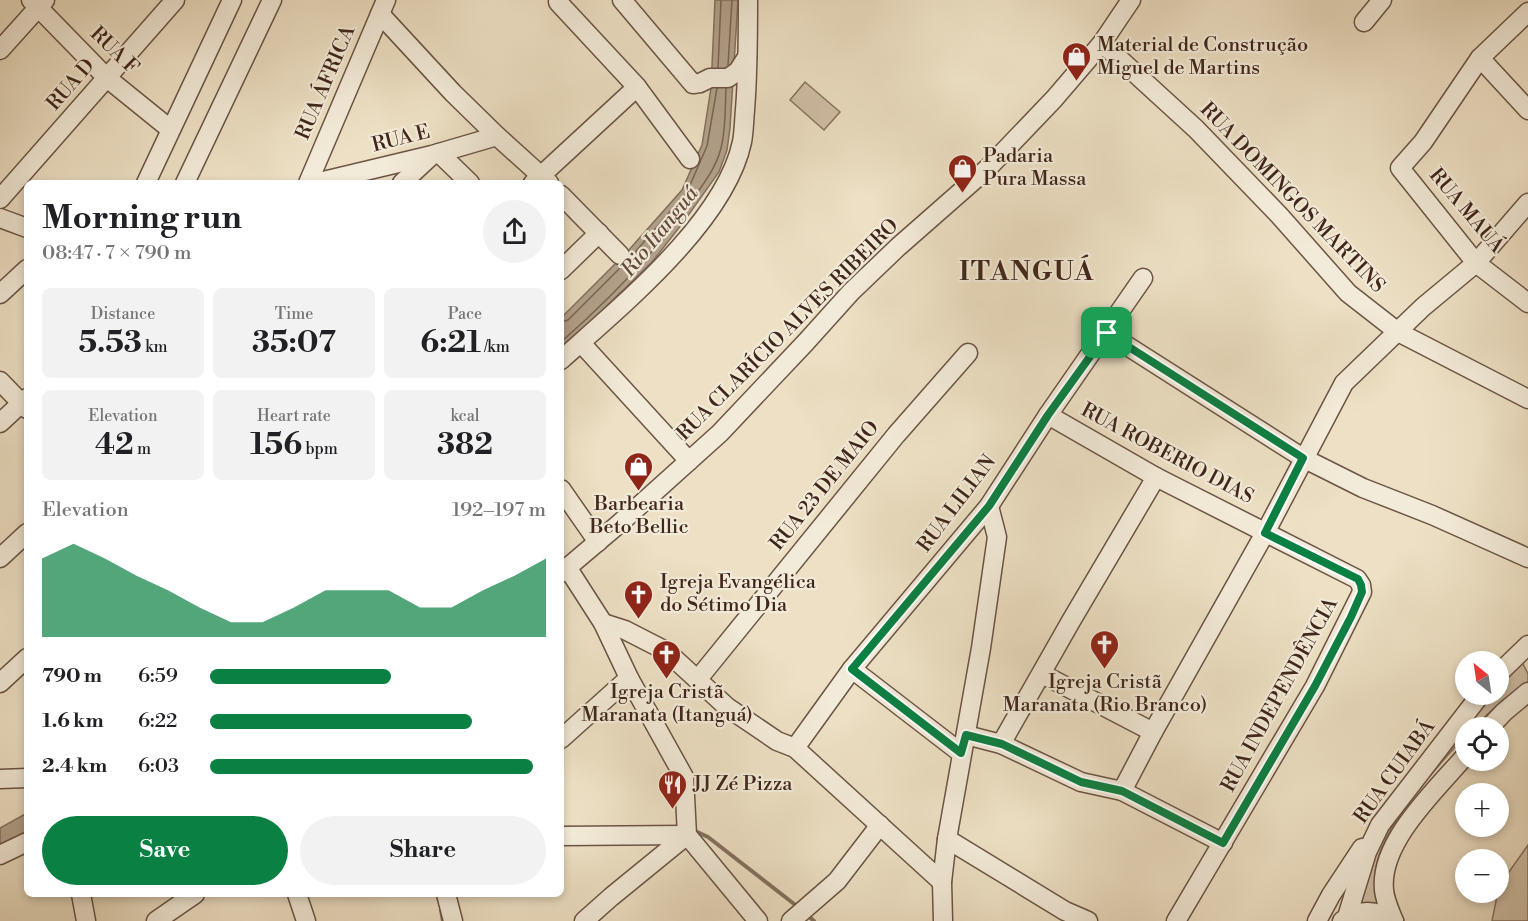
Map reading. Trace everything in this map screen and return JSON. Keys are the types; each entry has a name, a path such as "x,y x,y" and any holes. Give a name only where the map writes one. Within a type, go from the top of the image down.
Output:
{"street":[{"name":"RUA D","path":"0,199 175,0"},
{"path":"147,180 232,0"},
{"path":"186,180 272,0"},
{"path":"622,0 701,81 728,78 738,71 747,57"},
{"path":"564,357 651,277 704,221 728,184 742,142 748,0"},
{"name":"RUA CLARÍCIO ALVES RIBEIRO","path":"564,570 720,433 859,285 898,247 988,168 1054,99 1102,43 1130,0"},
{"path":"1364,21 1382,0"},
{"name":"RUA F","path":"38,2 107,78 170,129"},
{"path":"0,50 38,2"},
{"path":"558,2 637,87 690,159"},
{"path":"384,4 497,136 541,180 637,87"},
{"name":"RUA ÁFRICA","path":"309,180 384,4"},
{"path":"1528,12 1480,58 1528,110"},
{"name":"RUA DOMINGOS MARTINS","path":"1102,43 1196,129 1279,215 1348,292 1398,332 1528,399"},
{"name":"RUA MAUÁ","path":"1480,58 1423,142 1400,168 1476,263 1528,303"},
{"name":"RUA E","path":"328,180 436,154 497,136"},
{"path":"406,180 436,154 466,180"},
{"path":"564,198 620,255"},
{"path":"1122,791 1265,533 1344,383 1423,306 1476,263 1528,203"},
{"path":"0,218 24,227"},
{"path":"564,267 599,233"},
{"path":"0,294 24,272"},
{"name":"RUA LILIAN","path":"795,748 852,669 989,506 1048,415 1143,278"},
{"path":"1107,333 1303,458 1363,488 1432,515 1528,558"},
{"path":"581,343 689,461"},
{"name":"RUA 23 DE MAIO","path":"698,679 896,435 968,353"},
{"path":"0,381 24,403"},
{"path":"0,423 24,405"},
{"name":"RUA ROBERIO DIAS","path":"1048,415 1156,477 1214,504 1265,533"},
{"path":"1002,744 1156,477"},
{"path":"564,493 598,542"},
{"path":"943,921 942,882 947,839 981,648 997,537 989,506"},
{"name":"RUA INDEPENDÊNCIA","path":"1176,921 1315,686 1362,592 1358,579 1265,533"},
{"path":"0,558 24,537"},
{"path":"564,570 603,623 629,678 684,777 687,835 758,921"},
{"path":"603,623 625,630 666,651 727,707 748,723 777,741 795,748 942,882"},
{"path":"1509,663 1528,645"},
{"path":"0,683 24,661"},
{"path":"852,669 964,744 1002,744 1081,782 1122,791 1223,843"},
{"path":"1042,674 1153,732"},
{"path":"564,736 629,678"},
{"path":"1499,717 1528,692"},
{"name":"RUA CUIABÁ","path":"1345,919 1367,852 1380,825 1473,705"},
{"name":"RUA CUIABÁ","path":"1394,921 1384,889 1388,859 1406,827 1455,768"},
{"path":"0,779 24,778"},
{"path":"791,921 837,882 880,825"},
{"path":"1317,921 1331,895 1380,825"},
{"path":"564,836 687,835"},
{"path":"584,921 687,835"},
{"path":"947,839 1065,910 1088,921"},
{"path":"0,855 24,843"},
{"path":"82,897 86,921"},
{"path":"156,921 191,897"},
{"path":"298,897 306,921"},
{"path":"447,897 453,921"},
{"path":"1345,919 1359,912 1372,911 1394,921"}],"shaded area":[{"path":"805,82 840,112 824,130 790,100"},
{"path":"1520,658 1528,674 1528,684 1509,698 1509,672"},
{"path":"1482,705 1499,705 1485,717 1471,717"},
{"path":"1455,737 1455,747 1423,783 1385,841 1378,860 1375,878 1379,905 1359,905 1371,849"},
{"path":"1528,845 1528,921 1492,921 1496,903 1509,903 1509,872"}],"water":[{"name":"Rio Itanguá","path":"715,0 738,0 730,128 727,150 719,172 652,262 564,347 564,315 627,252 682,190 702,145 711,88"},
{"path":"24,815 24,836 0,848 0,828"}],"waterway":[{"path":"693,830 708,837 798,907"},
{"path":"441,910 443,921"},
{"path":"806,914 814,921"}],"place":[{"name":"Material de Construção Miguel de Martins","path":"1076,82"},
{"name":"Padaria Pura Massa","path":"962,194"},
{"name":"Barbearia Beto Bellic","path":"639,492"},
{"name":"Igreja Evangélica do Sétimo Dia","path":"639,620"},
{"name":"Igreja Cristã Maranata (Rio Branco)","path":"1105,670"},
{"name":"Igreja Cristã Maranata (Itanguá)","path":"667,680"},
{"name":"JJ Zé Pizza","path":"672,810"}],"district":[{"name":"ITANGUÁ","path":"1027,272"}],"route":[{"path":"1107,333 1303,458 1265,533 1358,579 1361,585 1362,592 1351,617 1315,686 1223,843 1122,791 1081,782 1002,744 966,735 961,753 852,669 989,506 1048,415 1107,333"}]}
